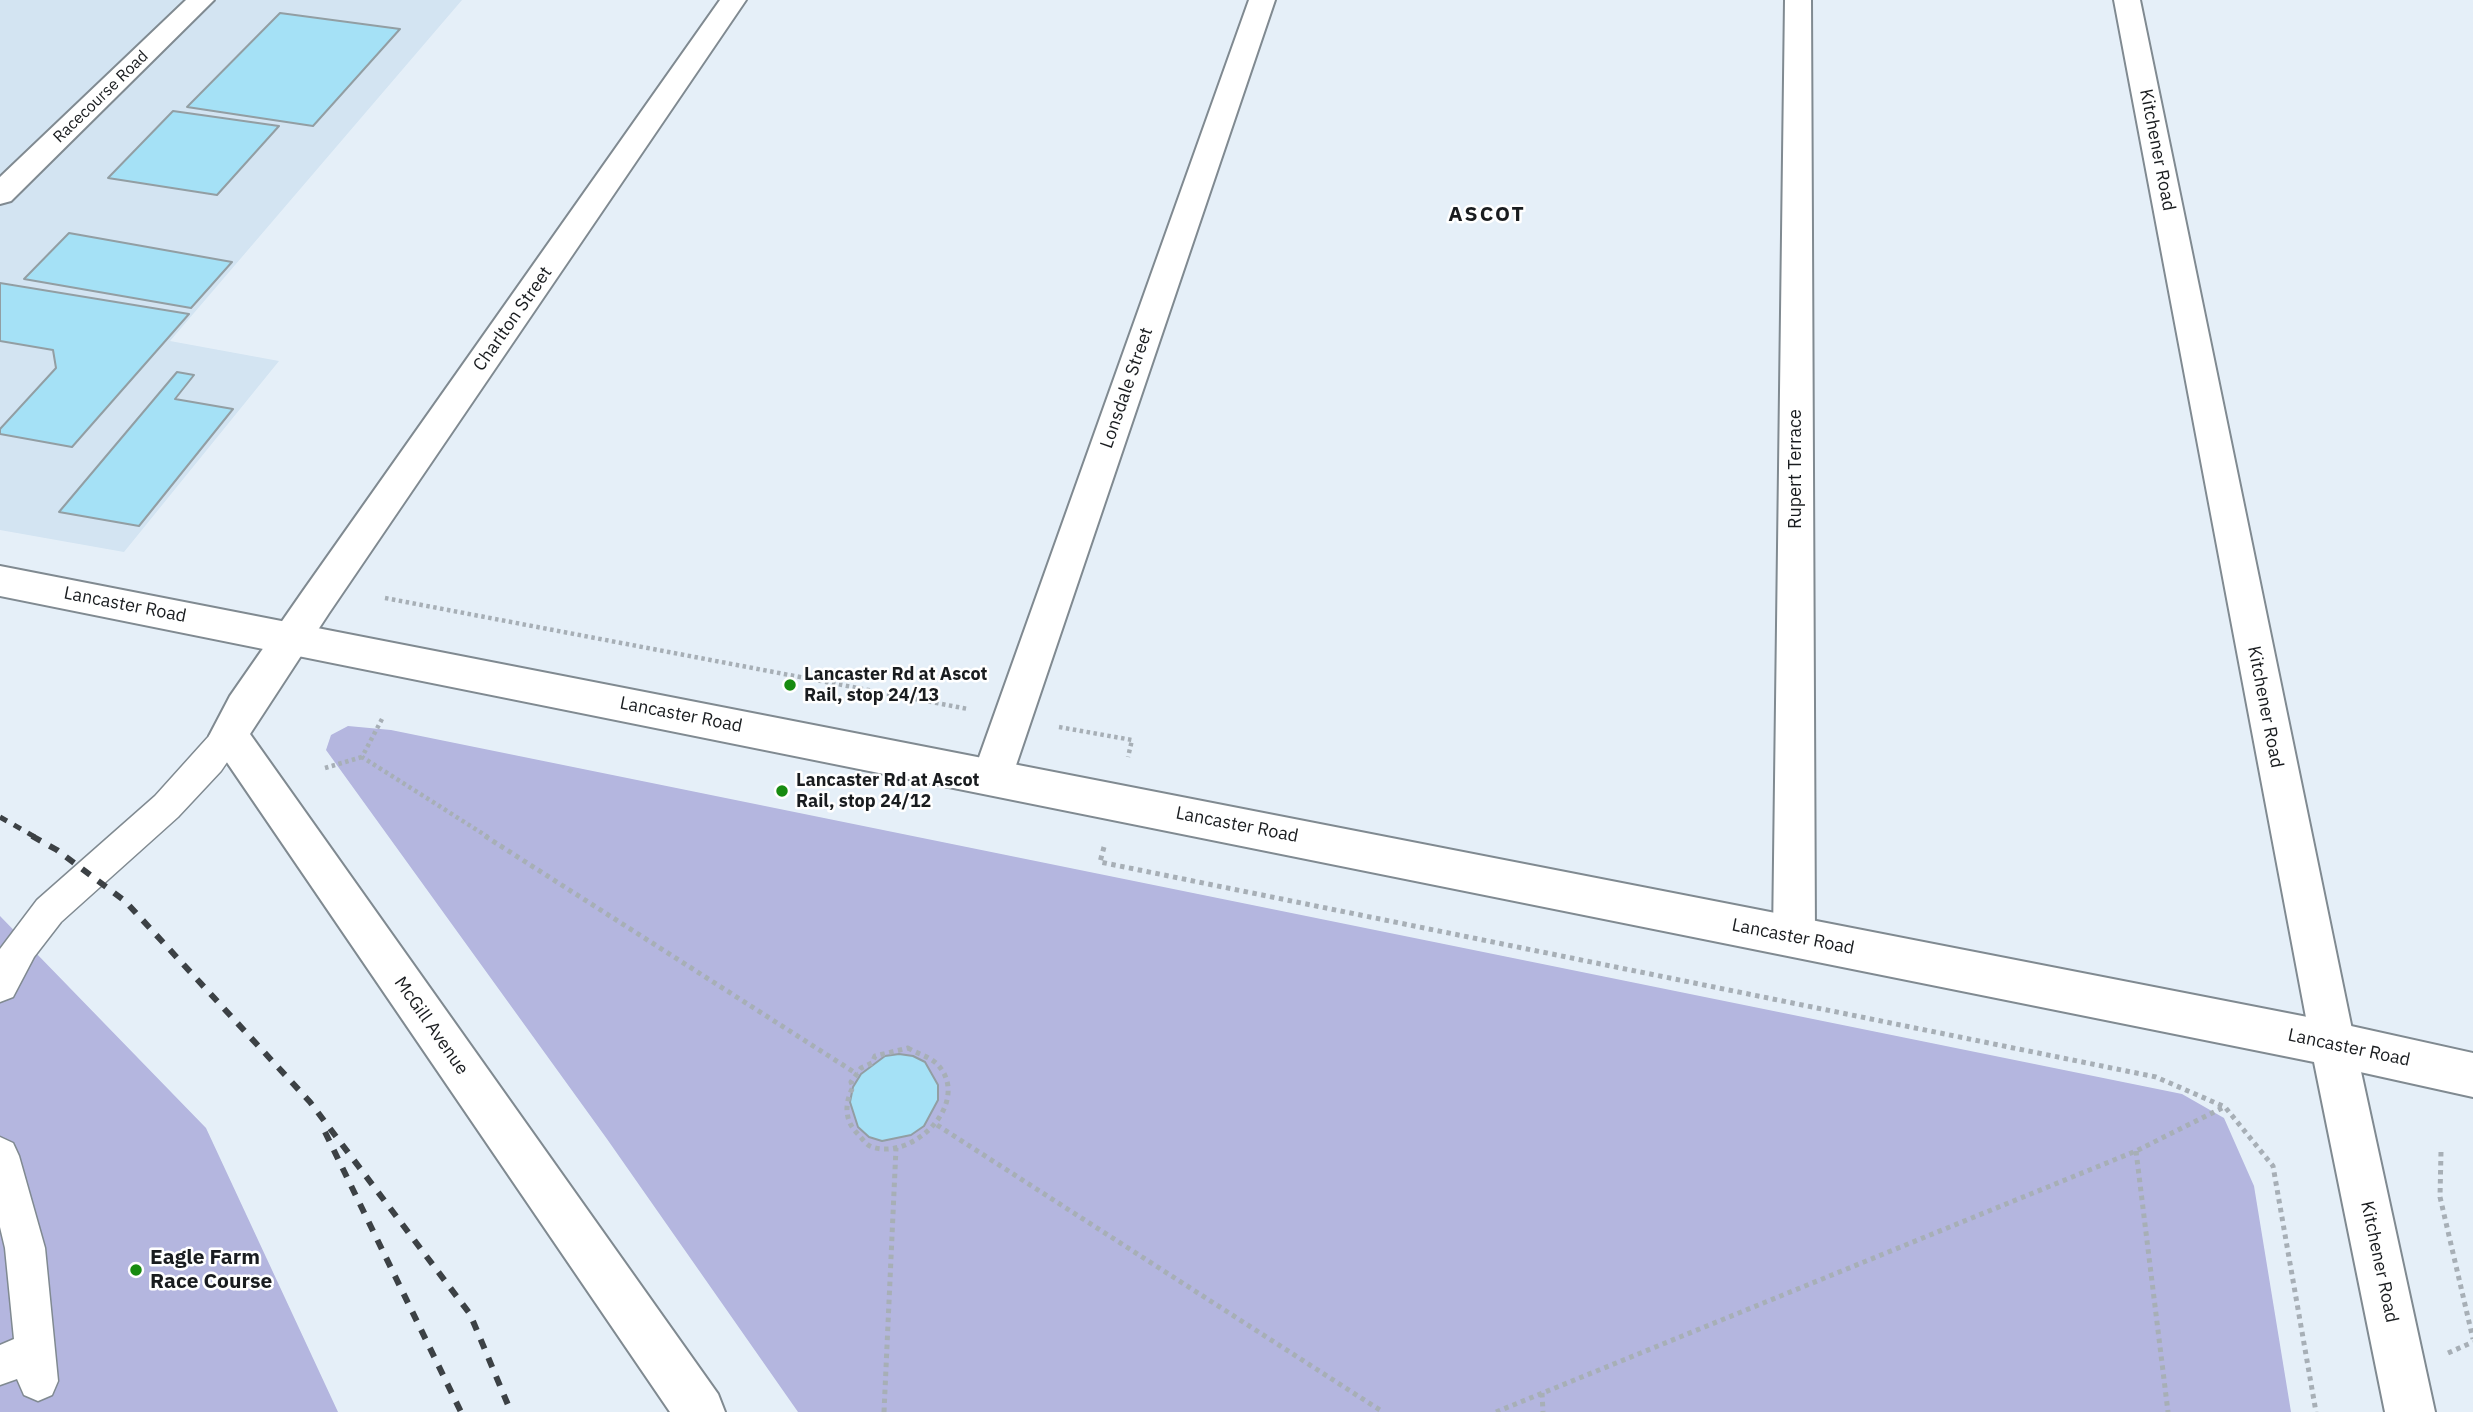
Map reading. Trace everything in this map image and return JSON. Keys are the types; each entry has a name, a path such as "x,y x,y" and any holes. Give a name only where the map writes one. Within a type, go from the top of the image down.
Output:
{"street":[{"name":"Racecourse Road","path":"0,194 201,0"},
{"name":"Charlton Street","path":"292,638 733,0"},
{"name":"Lonsdale Street","path":"992,776 1262,0"},
{"name":"Rupert Terrace","path":"1794,937 1798,0"},
{"name":"Kitchener Road","path":"2127,0 2333,1044 2410,1412"},
{"name":"Lancaster Road","path":"0,581 992,776 2333,1044 2473,1075"},
{"path":"229,736 244,708 292,638"},
{"name":"McGill Avenue","path":"229,736 700,1412"}],"lane":[{"path":"0,985 32,929 171,803 200,773 229,736"},
{"path":"0,1156 24,1248 24,1366"}],"path":[{"path":"385,598 968,709"},
{"path":"325,768 362,757 382,719"},
{"path":"1061,727 1132,740"},
{"path":"362,757 857,1074"},
{"path":"1100,862 2156,1077 2225,1107 2273,1166 2316,1412"},
{"path":"908,1048 924,1053 937,1062 945,1076 945,1108 937,1125 924,1138 909,1146 876,1148 862,1140 852,1129 846,1114 846,1098 853,1087 851,1082 857,1074 861,1068 872,1063 875,1056 892,1050 908,1048"},
{"path":"1496,1412 2136,1151 2225,1107"},
{"path":"937,1125 1383,1412"},
{"path":"884,1412 897,1148"},
{"path":"2136,1151 2168,1412"},
{"path":"2441,1153 2440,1197 2473,1339"},
{"path":"1542,1393 1544,1412"}],"shaded area":[{"path":"0,0 462,0 170,341 279,361 124,552 0,530"},
{"path":"348,726 391,730 2182,1094 2224,1118 2254,1186 2291,1412 798,1412 607,1139 326,750 331,735"},
{"name":"Eagle Farm Race Course","path":"0,916 206,1128 338,1412 0,1412"}],"building":[{"path":"280,13 400,29 313,126 187,107"},
{"path":"173,111 279,126 217,195 108,178"},
{"path":"69,233 232,262 191,308 24,279"},
{"path":"0,283 189,314 72,447 0,434 0,429 56,368 53,350 0,341"},
{"path":"177,372 194,375 175,399 233,409 139,526 59,512"},
{"path":"885,1056 913,1056 925,1062 938,1085 938,1100 924,1126 911,1135 882,1141 869,1137 858,1127 850,1102 853,1087 861,1074"}],"railway":[{"path":"0,817 35,837"},
{"path":"32,836 57,850 125,901 310,1102 470,1314 511,1412"},
{"path":"325,1132 461,1412"}],"place":[{"name":"Lancaster Rd at Ascot Rail, stop 24/13","path":"790,685"},
{"name":"Lancaster Rd at Ascot Rail, stop 24/12","path":"782,791"},
{"name":"Eagle Farm Race Course","path":"136,1270"}],"district":[{"name":"ASCOT","path":"1487,215"}]}
